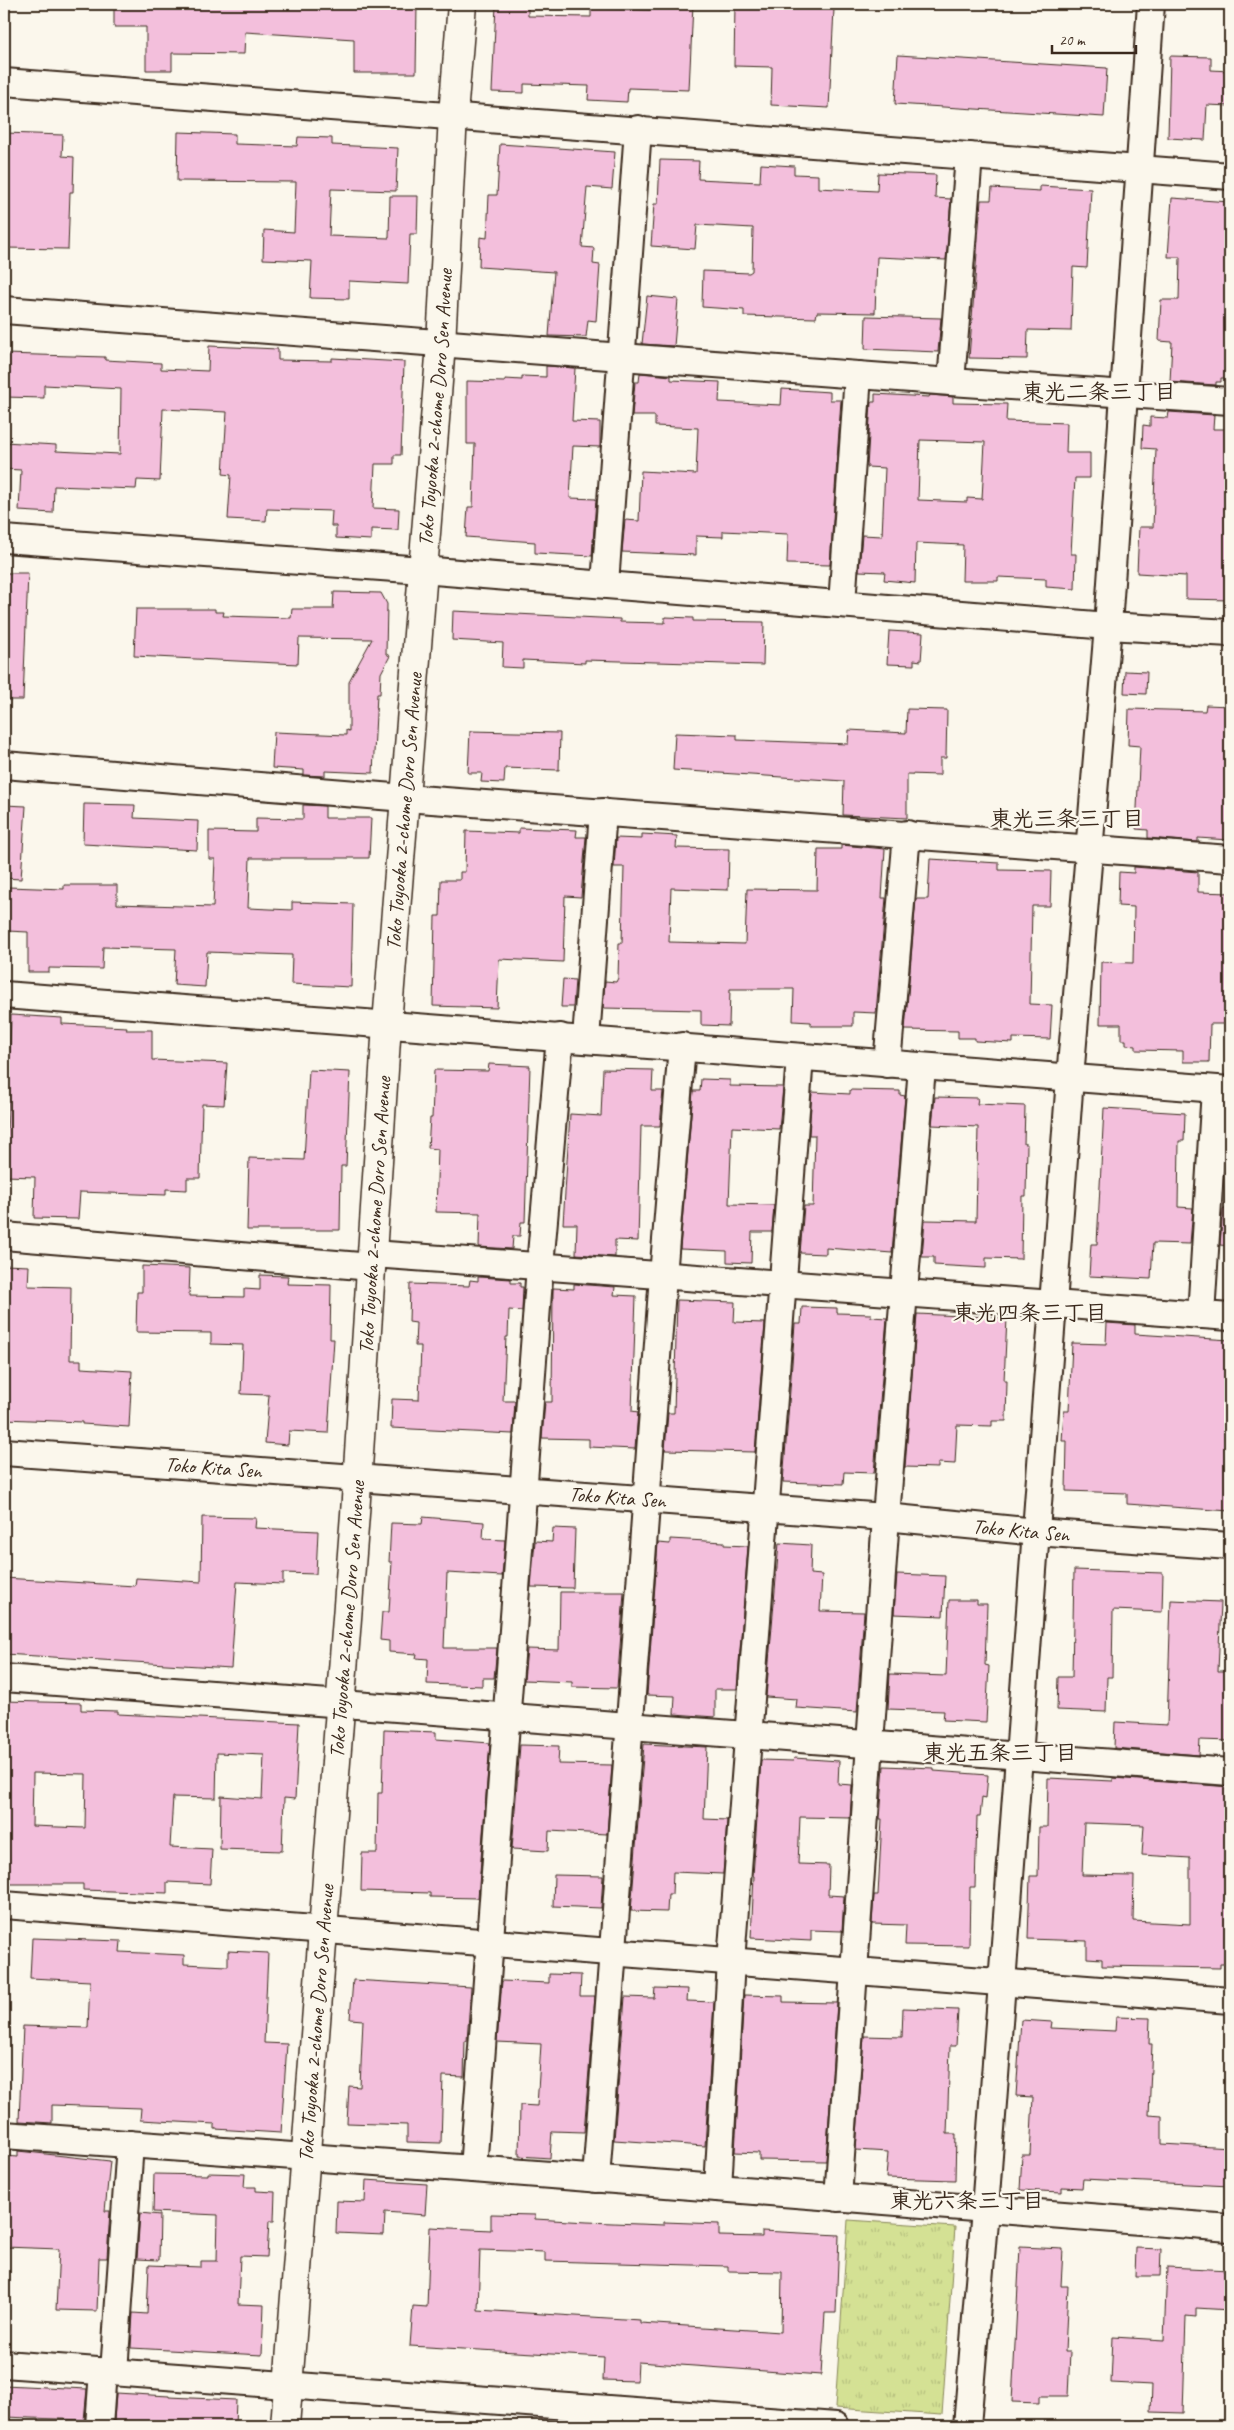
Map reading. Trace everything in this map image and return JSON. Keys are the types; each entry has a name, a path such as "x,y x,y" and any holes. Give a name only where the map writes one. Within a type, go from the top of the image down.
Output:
{"street":[{"name":"Toko Toyooka 2-chome Doro Sen Avenue","path":"285,2426 307,2157 321,1931 340,1702 387,1024 441,344 453,115 462,4"},
{"path":"967,2426 1070,1078 1108,626 1122,394 1151,4"},
{"path":"4,82 1230,176"},
{"path":"605,584 638,130"},
{"path":"951,382 969,156"},
{"path":"4,310 621,358 1230,401"},
{"path":"842,604 858,375"},
{"path":"4,539 605,584 1108,626 1230,633"},
{"path":"4,765 405,798 1230,859"},
{"path":"586,1039 603,812"},
{"path":"887,1064 907,834"},
{"path":"4,995 682,1046 800,1058 1223,1089 1201,1315"},
{"path":"473,2169 540,1266 560,1037"},
{"path":"596,2179 646,1499 682,1046"},
{"path":"718,2188 731,1961 800,1058"},
{"path":"838,2198 886,1517 922,1067"},
{"path":"4,1236 372,1261 540,1266 1230,1317"},
{"name":"Toko Kita Sen","path":"4,1452 886,1517 1036,1532 1230,1546"},
{"path":"4,1678 340,1702 1230,1772"},
{"path":"4,1905 1230,2000"},
{"path":"4,2135 473,2169 1230,2228"},
{"path":"99,2426 108,2372 130,2144"},
{"path":"4,2364 288,2386 546,2416 826,2426"}],"green space":[{"path":"848,2220 955,2227 942,2415 835,2408"}],"building":[{"path":"114,4 417,4 416,73 354,73 354,39 245,32 244,54 172,53 172,70 146,70 146,27 114,27"},
{"path":"650,4 693,4 689,90 628,88 627,102 588,100 589,86 524,84 524,93 492,92 496,5 528,7 528,16 591,17 591,8 650,10"},
{"path":"735,4 774,4 834,9 829,108 771,105 772,67 734,66"},
{"path":"898,55 1107,68 1104,117 895,104"},
{"path":"1170,56 1211,57 1211,70 1230,71 1230,106 1207,105 1205,140 1168,138"},
{"path":"178,132 235,134 235,144 297,146 298,137 332,138 332,145 398,148 396,191 331,189 329,236 389,238 390,196 418,196 417,234 410,234 408,284 349,281 349,299 310,298 312,261 263,259 264,230 294,232 296,182 177,181"},
{"path":"4,133 63,135 62,156 74,157 73,192 70,192 68,249 4,248"},
{"path":"500,144 615,152 612,189 587,187 582,247 594,248 593,264 600,265 596,321 588,320 586,337 549,336 554,272 479,267 480,237 487,238 489,195 497,195"},
{"path":"660,160 699,161 698,179 760,182 761,164 794,166 794,174 818,175 818,188 877,191 878,173 936,175 935,198 951,199 946,260 877,257 875,313 817,312 816,318 744,316 744,310 702,307 703,271 749,273 752,271 753,228 697,225 695,249 651,246 654,204 658,204"},
{"path":"1040,186 1091,189 1087,268 1073,267 1071,331 1028,330 1027,359 969,358 981,200 991,200 992,188 1040,191"},
{"path":"1172,198 1230,202 1230,378 1221,378 1221,382 1216,382 1216,385 1170,382 1172,342 1159,341 1161,300 1179,300 1180,257 1168,257"},
{"path":"647,296 678,299 674,346 642,344"},
{"path":"866,316 941,318 938,352 865,349"},
{"path":"209,346 278,349 278,360 332,361 332,358 404,362 401,455 394,455 394,464 375,464 373,508 399,509 398,530 371,529 371,540 336,538 336,526 331,526 332,511 267,509 266,521 228,519 231,475 223,474 227,412 163,409 160,481 137,480 136,489 54,486 53,513 19,511 21,470 4,469 4,442 56,445 56,451 120,454 121,389 44,385 44,398 4,397 5,354 105,357 105,360 161,363 161,369 208,371"},
{"path":"546,366 575,368 572,421 600,422 600,447 573,446 570,498 596,499 592,556 535,553 535,542 466,537 468,507 473,507 475,444 467,444 467,381 505,382 505,379 522,380 522,376 546,377"},
{"path":"640,373 671,376 671,380 720,382 719,402 781,405 782,389 830,392 830,400 841,400 830,565 787,564 788,534 723,531 723,537 696,536 696,555 622,552 625,520 639,521 641,471 696,474 698,428 655,426 655,416 632,416 635,382 639,382"},
{"path":"875,394 953,397 953,403 1007,404 1006,421 1067,423 1066,453 1090,453 1090,478 1075,478 1071,554 1076,554 1075,589 1046,587 1046,579 998,577 998,581 962,581 963,545 916,543 915,583 884,580 885,572 859,571 862,535 882,536 885,468 867,467 871,402 875,402","holes":["920,440 985,442 982,499 967,498 967,502 918,500"]},
{"path":"1169,412 1214,415 1213,429 1230,429 1230,600 1186,599 1186,576 1137,573 1139,527 1153,527 1156,449 1142,448 1143,425 1150,426 1150,417 1168,418"},
{"path":"4,573 28,573 23,700 4,700"},
{"path":"334,592 381,593 387,604 386,654 390,656 381,673 380,694 377,694 373,773 325,771 325,776 304,775 304,770 272,768 274,732 346,735 346,730 349,731 349,681 372,639 299,638 298,664 134,656 136,609 215,609 215,612 224,612 223,616 291,618 292,609 333,609"},
{"path":"453,611 620,619 620,622 665,623 665,617 693,618 693,621 764,622 763,665 585,660 585,663 523,660 523,668 502,667 503,643 452,640"},
{"path":"889,631 923,633 921,661 914,660 914,665 887,664"},
{"path":"1125,671 1147,672 1146,694 1124,693"},
{"path":"1206,705 1230,706 1229,840 1198,838 1198,842 1148,838 1148,830 1136,829 1140,746 1128,745 1129,709 1205,711"},
{"path":"907,709 947,710 946,758 940,758 940,775 907,774 907,818 843,815 844,781 673,770 675,733 737,735 737,740 848,744 849,730 906,733"},
{"path":"470,731 560,733 559,770 505,768 504,783 481,782 482,773 468,773"},
{"path":"84,804 135,805 134,818 198,821 197,850 83,844"},
{"path":"4,805 26,806 21,879 4,878"},
{"path":"303,805 325,806 325,818 371,818 369,858 250,858 248,908 292,910 292,902 353,904 351,987 291,984 292,955 207,952 205,987 174,985 176,949 103,947 102,969 49,968 49,972 28,972 28,932 7,931 8,887 64,889 64,885 117,885 117,904 213,907 215,859 209,859 209,831 256,832 256,818 303,819"},
{"path":"519,828 577,830 576,837 586,837 581,897 565,896 563,962 499,959 497,1008 433,1006 435,916 440,916 441,880 460,880 460,872 465,872 466,831 519,833"},
{"path":"642,834 677,836 676,848 729,849 728,890 671,888 669,942 745,944 747,889 817,890 818,849 841,849 841,845 885,849 882,898 886,898 876,1013 853,1012 853,1026 811,1026 811,1022 793,1021 794,989 730,989 729,1026 701,1025 701,1010 603,1008 605,981 616,982 618,978 619,943 622,943 624,867 614,867 616,838 642,839"},
{"path":"930,859 999,863 999,870 1051,871 1050,906 1032,906 1030,1004 1052,1005 1050,1039 1013,1038 1013,1043 975,1041 975,1038 958,1038 958,1031 905,1030 916,899 928,899"},
{"path":"1134,867 1198,872 1198,892 1230,893 1230,1018 1226,1018 1226,1024 1210,1024 1209,1062 1183,1062 1183,1051 1136,1050 1136,1046 1126,1045 1126,1040 1121,1040 1121,1024 1100,1024 1101,962 1133,963 1134,907 1118,906 1119,872 1134,873"},
{"path":"563,979 575,980 573,1007 561,1007"},
{"path":"11,1015 62,1018 62,1024 127,1027 126,1030 152,1030 152,1060 227,1063 224,1105 202,1104 200,1178 187,1178 187,1190 166,1189 166,1195 80,1192 78,1219 34,1218 35,1177 5,1176 4,1170 4,1137 7,1137"},
{"path":"489,1064 530,1066 525,1222 521,1222 520,1236 513,1236 512,1249 479,1247 480,1213 436,1212 438,1149 428,1148 430,1118 432,1118 434,1070 488,1071"},
{"path":"603,1069 653,1070 652,1091 663,1091 660,1126 641,1126 638,1241 615,1240 615,1257 576,1254 577,1224 563,1224 570,1114 601,1116"},
{"path":"309,1070 350,1072 346,1166 341,1166 340,1230 247,1230 249,1158 304,1160"},
{"path":"701,1079 730,1080 730,1086 783,1087 779,1129 732,1127 729,1204 774,1205 772,1232 752,1232 751,1263 727,1262 727,1251 680,1249 693,1091 700,1091"},
{"path":"850,1090 900,1091 900,1095 905,1096 892,1253 826,1248 826,1254 800,1253 804,1206 813,1206 815,1135 809,1135 812,1092 850,1094"},
{"path":"935,1097 978,1098 977,1104 1025,1106 1024,1144 1027,1144 1026,1196 1022,1196 1021,1259 986,1258 986,1268 934,1265 934,1257 922,1257 925,1220 976,1221 978,1127 932,1125"},
{"path":"1104,1108 1185,1113 1184,1141 1179,1141 1178,1207 1193,1208 1190,1244 1153,1243 1151,1279 1089,1276 1091,1244 1097,1244"},
{"path":"1223,1209 1230,1209 1230,1246 1220,1245"},
{"path":"4,1265 29,1266 28,1286 71,1287 70,1360 81,1360 81,1368 132,1371 129,1427 82,1424 82,1422 4,1419"},
{"path":"142,1266 190,1268 189,1296 244,1297 244,1289 260,1290 260,1275 288,1276 287,1284 331,1285 330,1339 334,1339 328,1433 289,1431 288,1445 265,1443 269,1395 241,1394 243,1345 211,1344 211,1333 136,1332 137,1292 142,1292"},
{"path":"478,1277 511,1279 511,1283 520,1283 520,1287 523,1287 522,1311 509,1310 508,1337 506,1337 503,1401 515,1401 513,1434 391,1428 392,1399 419,1400 421,1346 415,1346 416,1323 409,1322 410,1284 469,1286 470,1280 478,1281"},
{"path":"574,1284 615,1287 614,1295 636,1296 632,1411 638,1412 635,1449 589,1447 589,1439 542,1438 545,1402 552,1402 553,1288 574,1289"},
{"path":"677,1300 735,1302 734,1322 765,1323 755,1452 665,1450 668,1413 674,1413"},
{"path":"802,1307 837,1308 837,1313 871,1314 871,1317 887,1318 874,1473 844,1472 843,1484 783,1482 795,1324 801,1324"},
{"path":"917,1314 1007,1318 1004,1381 1007,1381 1006,1421 992,1421 992,1426 957,1425 955,1464 938,1463 938,1468 905,1467"},
{"path":"1107,1323 1135,1325 1135,1334 1230,1340 1230,1511 1127,1504 1127,1493 1066,1491 1067,1441 1062,1441 1064,1411 1069,1411 1072,1343 1106,1344"},
{"path":"202,1517 256,1518 255,1528 318,1531 316,1574 283,1573 283,1584 237,1582 231,1668 4,1654 4,1578 135,1586 136,1578 201,1582"},
{"path":"423,1517 484,1522 483,1539 505,1540 502,1576 447,1573 444,1648 497,1648 494,1678 482,1678 482,1686 427,1684 428,1659 416,1658 417,1654 389,1652 389,1641 380,1640 382,1612 389,1612 392,1562 389,1562 391,1523 422,1524"},
{"path":"553,1528 575,1529 573,1588 531,1587 535,1541 552,1542"},
{"path":"670,1539 724,1542 724,1545 748,1546 737,1689 715,1689 715,1717 674,1714 675,1696 647,1695 658,1543 670,1544"},
{"path":"779,1543 811,1545 810,1574 822,1575 820,1611 864,1612 857,1712 796,1708 797,1699 766,1697"},
{"path":"1074,1570 1163,1573 1162,1612 1113,1610 1112,1677 1107,1677 1106,1712 1057,1710 1058,1677 1072,1677"},
{"path":"897,1574 945,1576 943,1616 894,1614"},
{"path":"560,1592 624,1592 617,1688 572,1687 572,1682 524,1680 527,1649 559,1650"},
{"path":"949,1600 977,1600 977,1604 987,1604 985,1665 989,1666 986,1722 943,1720 944,1711 888,1709 890,1674 946,1676"},
{"path":"1171,1600 1221,1602 1218,1671 1230,1671 1230,1741 1200,1740 1199,1755 1114,1748 1115,1722 1167,1725"},
{"path":"4,1701 81,1703 81,1710 118,1711 118,1714 299,1723 295,1799 284,1798 282,1851 220,1849 221,1796 262,1799 264,1755 217,1753 216,1798 173,1797 170,1847 212,1849 210,1884 167,1882 167,1893 83,1890 83,1884 4,1884","holes":["33,1773 86,1774 85,1828 32,1826"]},
{"path":"384,1730 436,1732 436,1739 490,1743 478,1898 430,1897 430,1893 361,1891 362,1853 377,1853 378,1793 382,1793"},
{"path":"644,1744 707,1747 704,1819 727,1820 723,1874 673,1872 672,1894 668,1894 667,1912 631,1911"},
{"path":"520,1745 559,1746 558,1764 612,1765 607,1834 549,1831 548,1851 512,1849"},
{"path":"794,1758 839,1761 838,1784 852,1785 850,1818 800,1817 798,1864 829,1865 828,1895 844,1896 842,1931 811,1930 811,1941 751,1938 761,1760 793,1761"},
{"path":"884,1766 934,1768 934,1771 988,1775 986,1798 982,1797 980,1817 977,1817 975,1887 970,1887 969,1946 905,1945 906,1925 872,1924 874,1895 878,1895 882,1819 880,1819"},
{"path":"1048,1778 1113,1781 1113,1778 1230,1787 1230,1964 1220,1964 1220,1968 1102,1966 1102,1959 1087,1958 1087,1941 1028,1939 1030,1876 1038,1876 1039,1827 1047,1827","holes":["1084,1823 1144,1825 1142,1855 1190,1858 1190,1924 1133,1921 1134,1876 1082,1875"]},
{"path":"554,1875 603,1876 601,1908 553,1906"},
{"path":"32,1938 121,1941 120,1952 184,1955 184,1964 228,1966 228,1951 268,1953 264,2043 287,2044 281,2133 215,2129 215,2124 140,2120 141,2108 52,2105 52,2123 19,2121 23,2026 88,2028 90,1981 30,1978"},
{"path":"549,1974 581,1975 580,1996 595,1996 584,2132 552,2131 550,2158 519,2156 520,2105 537,2106 541,2044 497,2042 502,1981 549,1983"},
{"path":"353,1980 471,1987 467,2041 465,2041 464,2077 443,2076 441,2143 407,2142 407,2125 347,2123 349,2086 360,2087 363,2020 350,2019"},
{"path":"655,1988 688,1989 687,2001 714,2002 705,2146 614,2140 625,1997 654,1998"},
{"path":"744,1995 783,1996 783,2002 837,2003 826,2161 759,2160 759,2153 735,2152"},
{"path":"903,2008 958,2010 956,2046 950,2046 947,2134 956,2134 955,2180 886,2178 888,2152 856,2150 864,2036 902,2037"},
{"path":"1116,2017 1150,2018 1149,2044 1152,2044 1149,2115 1162,2116 1162,2144 1230,2148 1230,2186 1083,2179 1082,2188 1062,2187 1062,2192 1020,2190 1022,2155 1030,2155 1033,2097 1016,2096 1021,2020 1052,2022 1051,2028 1115,2031"},
{"path":"18,2151 110,2161 105,2211 110,2211 107,2258 99,2258 97,2311 56,2310 59,2249 4,2247 4,2156 18,2157"},
{"path":"208,2173 245,2174 244,2187 256,2187 256,2191 275,2192 274,2221 269,2221 267,2257 240,2256 238,2304 264,2305 262,2355 131,2348 133,2313 147,2314 149,2265 201,2267 201,2261 217,2261 218,2215 153,2212 154,2174 208,2175"},
{"path":"366,2180 427,2184 425,2215 385,2212 384,2235 336,2233 337,2201 365,2202"},
{"path":"140,2213 160,2215 159,2260 137,2259"},
{"path":"491,2214 535,2215 535,2219 587,2222 664,2225 664,2222 719,2224 719,2236 762,2237 762,2231 839,2235 836,2313 825,2313 821,2375 638,2362 637,2381 603,2380 604,2357 410,2346 413,2306 427,2307 430,2227 491,2230","holes":["480,2250 545,2252 545,2261 728,2266 728,2271 782,2272 781,2332 640,2323 640,2320 478,2310"]},
{"path":"1020,2247 1063,2249 1061,2286 1068,2286 1065,2352 1070,2352 1068,2396 1039,2396 1039,2403 1012,2402"},
{"path":"1136,2248 1161,2249 1160,2276 1135,2276"},
{"path":"1167,2267 1230,2270 1230,2310 1196,2308 1196,2317 1186,2316 1183,2413 1151,2412 1152,2385 1111,2383 1113,2337 1164,2340"},
{"path":"4,2385 87,2389 84,2420 4,2417"},
{"path":"116,2393 236,2400 235,2426 118,2424 118,2422 114,2421"}],"district":[{"name":"東光二条三丁目","path":"1099,392"},
{"name":"東光三条三丁目","path":"1067,819"},
{"name":"東光四条三丁目","path":"1030,1313"},
{"name":"東光五条三丁目","path":"1000,1753"},
{"name":"東光六条三丁目","path":"967,2201"}]}
